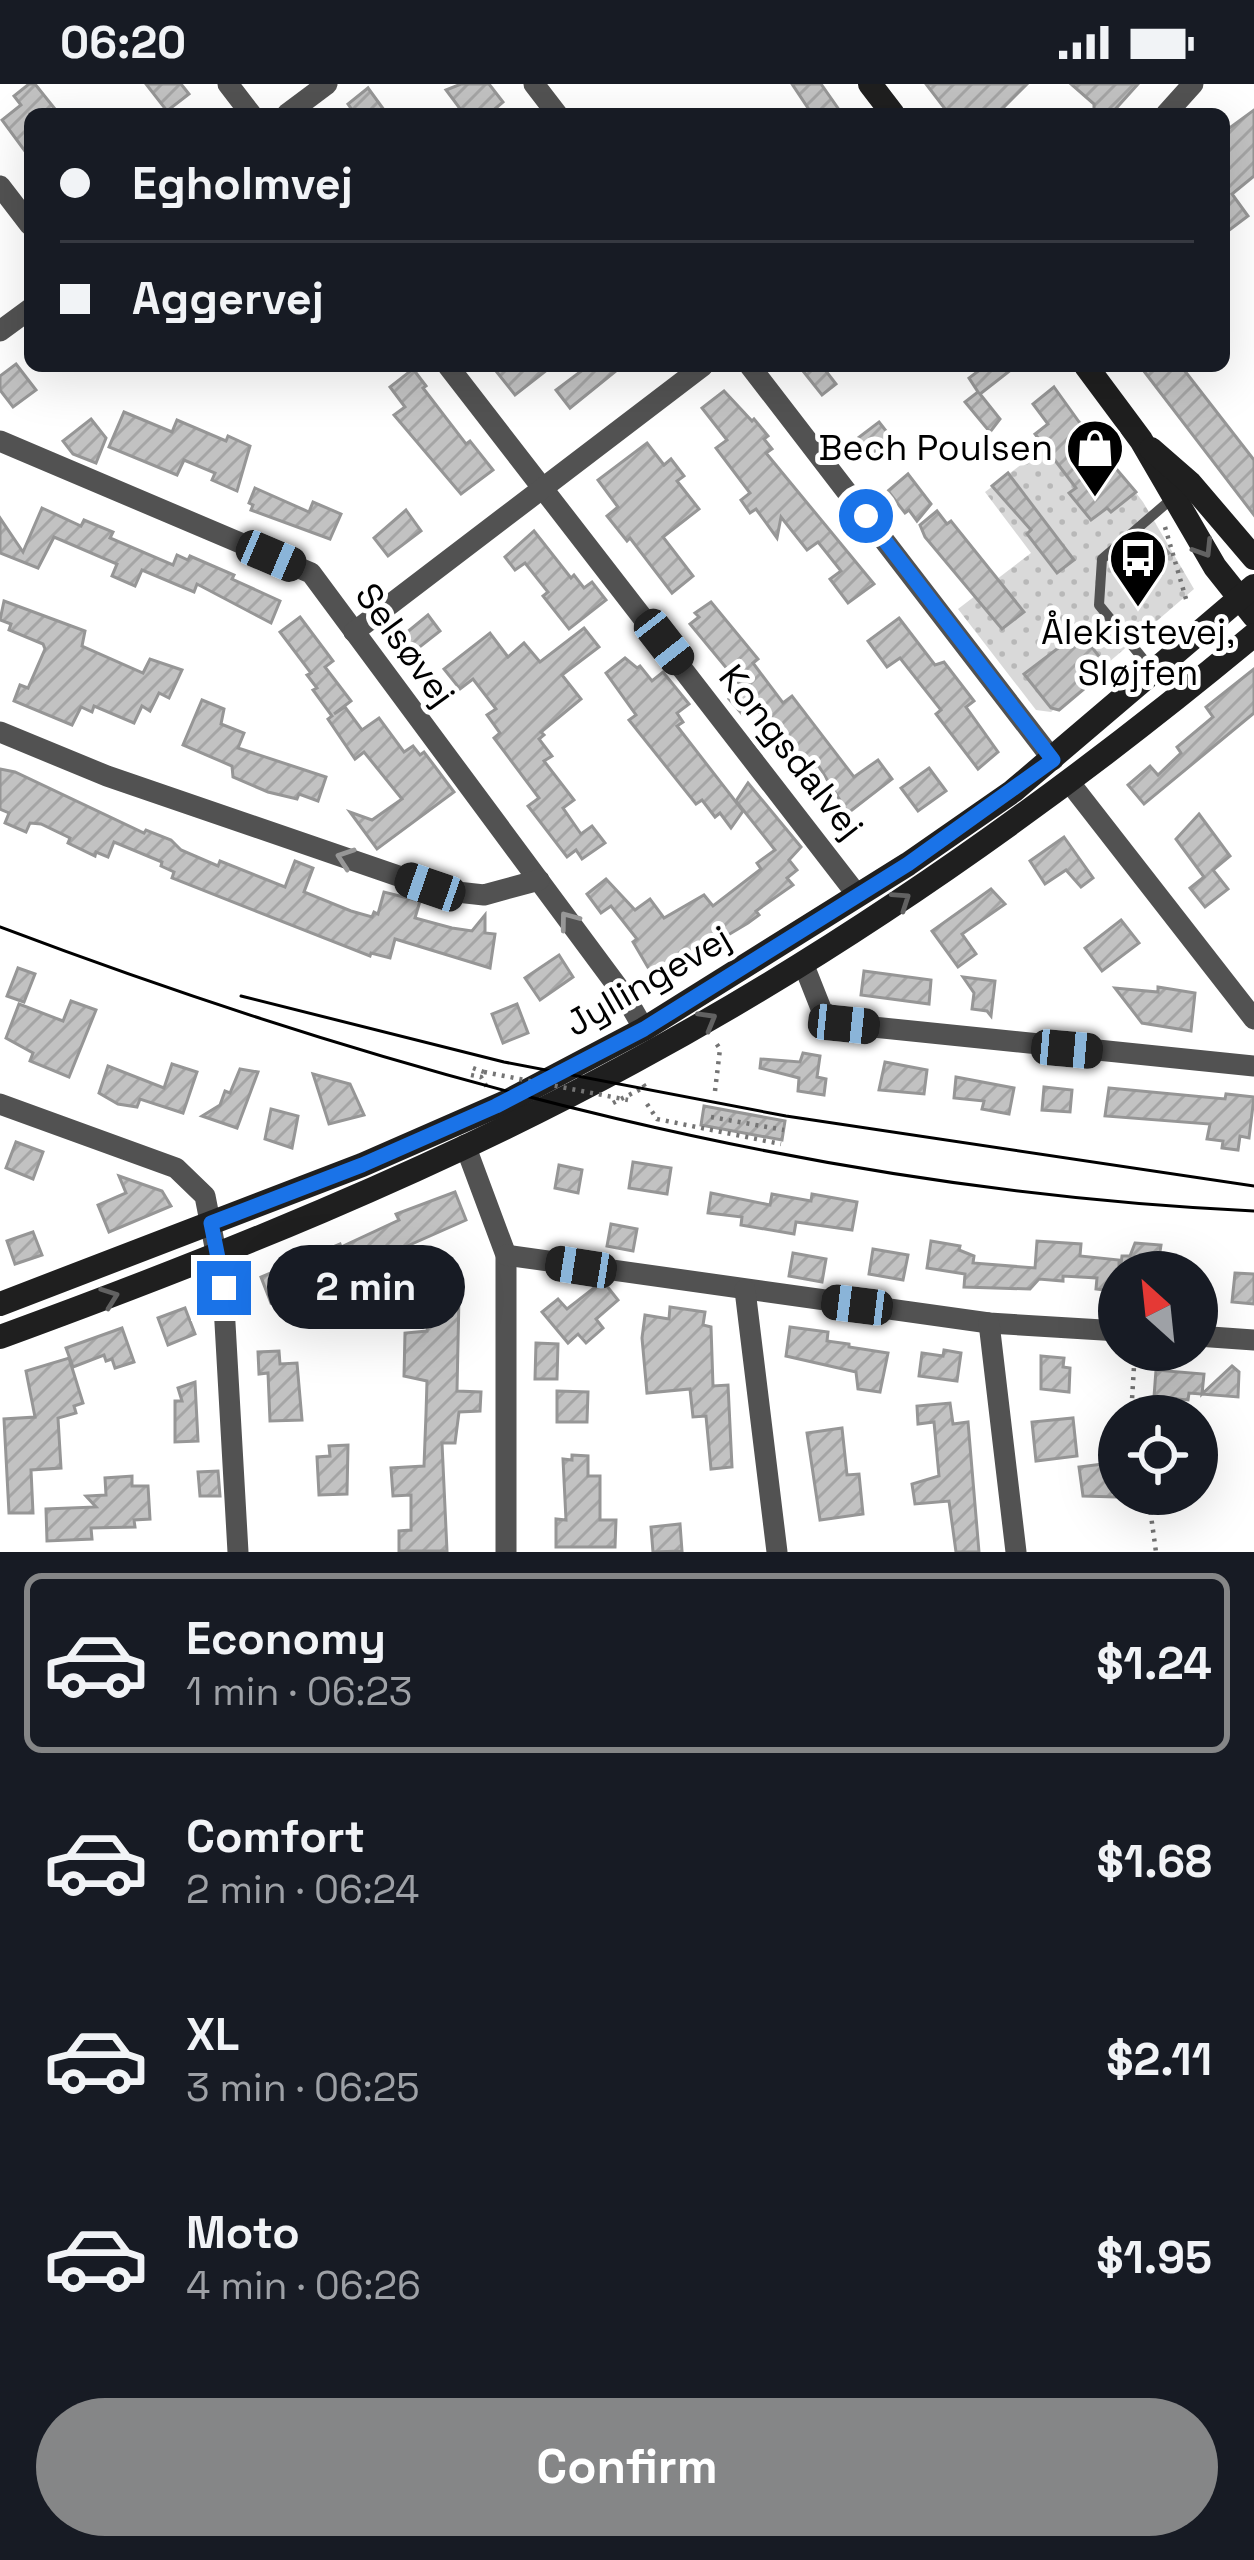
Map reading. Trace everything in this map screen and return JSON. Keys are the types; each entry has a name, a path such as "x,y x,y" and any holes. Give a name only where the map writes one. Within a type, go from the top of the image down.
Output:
{"street":[{"path":"228,84 246,108"},
{"path":"295,108 327,84"},
{"path":"534,84 552,108"},
{"path":"870,84 888,108"},
{"path":"1171,108 1193,84"},
{"path":"0,186 24,217"},
{"name":"Kongsdalvej","path":"453,372 857,896"},
{"path":"354,632 696,372"},
{"path":"755,372 1053,760"},
{"path":"1090,372 1181,491 1249,600"},
{"name":"Selsøvej","path":"0,441 311,573 626,998 644,1029"},
{"path":"1181,491 1254,558"},
{"name":"Jyllingevej","path":"0,1304 362,1165 496,1106 644,1029 957,831 1053,760 1249,600"},
{"name":"Jyllingevej","path":"0,1337 218,1258 558,1101 704,1022 803,963 1070,783 1254,635"},
{"path":"0,732 107,776 439,890 484,895 538,880"},
{"path":"1070,783 1254,1019"},
{"path":"803,963 817,1001 832,1020 844,1024 1254,1066"},
{"path":"0,1105 176,1168 205,1196 224,1288 238,1552"},
{"path":"465,1145 506,1256 506,1552"},
{"path":"506,1256 989,1323 1098,1330"},
{"path":"746,1290 778,1552"},
{"path":"989,1323 1016,1552"},
{"path":"1218,1337 1254,1340"}],"lane":[{"path":"1155,673 1099,605 1102,559 1181,491"}],"path":[{"path":"1164,524 1186,599"},
{"path":"704,1022 719,1049 716,1091"},
{"path":"472,1072 628,1100"},
{"path":"614,1100 645,1087"},
{"path":"647,1104 657,1119 781,1144"},
{"path":"711,1118 784,1130"},
{"path":"1151,1515 1156,1552"}],"shaded area":[{"path":"1080,420 1143,502 1194,589 1051,712 1036,710 958,609 1031,553 985,492"}],"building":[{"path":"35,84 54,108 24,108 24,150 2,120 21,105 14,96"},
{"path":"146,84 181,84 189,94 165,108"},
{"path":"461,84 489,84 503,102 496,108 460,108 446,90"},
{"path":"792,84 821,84 838,108 808,108"},
{"path":"926,84 1027,84 1003,108 944,108"},
{"path":"1071,84 1138,84 1116,108 1094,108"},
{"path":"368,88 383,108 351,108 348,104"},
{"path":"1254,110 1254,176 1232,194 1248,216 1230,230 1230,128"},
{"path":"16,364 36,390 13,407 0,390 0,376"},
{"path":"415,372 466,444 470,441 493,470 461,494 394,415 405,407 390,387"},
{"path":"497,372 544,372 515,395"},
{"path":"580,372 615,372 570,408 556,390"},
{"path":"804,372 827,372 836,384 822,395"},
{"path":"977,372 1008,372 980,394 1000,419 990,432 965,402 978,392 969,378"},
{"path":"1145,372 1186,372 1254,460 1254,515"},
{"path":"1054,387 1136,492 1111,512 1107,508 1091,520 1069,493 1076,488 1035,434 1048,424 1033,404"},
{"path":"724,391 768,436 764,439 772,449 766,453 874,584 848,603 830,579 841,571 818,542 807,550 781,517 777,538 756,509 750,513 741,500 750,493 716,448 727,440 702,408"},
{"path":"124,412 172,432 177,420 250,446 237,491 212,480 215,473 184,460 177,475 109,447"},
{"path":"91,419 106,438 96,463 73,454 63,441"},
{"path":"879,422 897,445 876,461 858,438"},
{"path":"647,443 664,465 671,459 684,476 677,481 699,509 663,537 693,576 672,593 607,516 618,507 598,480"},
{"path":"1008,473 1074,560 1057,573 1027,534 1031,530 992,486"},
{"path":"908,474 931,504 917,521 888,491"},
{"path":"255,488 309,512 313,502 341,514 330,539 251,510"},
{"path":"42,508 81,526 84,520 113,532 110,538 173,565 177,555 188,560 190,556 234,575 232,579 280,601 271,623 197,584 194,592 142,570 135,586 112,576 117,564 54,537 38,568 0,553 0,518 23,552"},
{"path":"406,510 421,531 388,556 374,538"},
{"path":"937,511 947,524 951,521 1024,612 1002,629 925,537 920,525"},
{"path":"534,531 571,578 574,575 584,588 592,582 606,600 569,629 525,563 515,570 505,557"},
{"path":"1157,539 1169,553 1154,565 1161,575 1139,592 1127,576 1138,568 1132,560"},
{"path":"4,601 85,631 82,646 143,673 150,659 182,670 169,698 159,693 150,711 142,706 134,723 94,706 92,712 81,707 72,725 14,701 20,685 28,688 45,649 0,620"},
{"path":"711,602 758,659 753,663 783,703 792,696 854,777 878,760 892,779 848,813 818,765 809,772 753,705 742,714 729,699 743,688 690,624 699,617 695,613"},
{"path":"428,615 440,631 412,653 400,638"},
{"path":"300,617 333,661 325,667 351,701 334,714 345,707 362,730 379,718 404,752 413,746 420,755 424,752 454,792 377,849 350,812 372,820 402,799 364,752 355,759 328,719 332,716 313,690 317,688 307,675 311,673 280,632"},
{"path":"899,618 935,665 944,662 974,701 966,707 998,752 978,769 936,714 941,710 900,658 887,667 868,641"},
{"path":"1073,623 1105,664 1100,667 1104,672 1059,710 1051,708 1024,674 1061,646 1054,637"},
{"path":"584,628 599,647 562,675 581,699 541,732 544,735 539,739 552,756 544,761 574,800 563,808 581,834 592,826 605,843 582,859 576,850 567,857 528,806 539,798 494,738 500,733 487,715 496,709 473,679 460,689 444,669 490,633 508,657 524,643 540,662"},
{"path":"625,658 640,666 652,681 663,672 689,704 677,713 683,722 677,726 743,811 731,828 702,800 696,804 629,720 636,715 606,673"},
{"path":"1254,669 1254,713 1144,804 1128,785 1150,766 1158,775 1181,753 1177,747 1213,717 1206,707"},
{"path":"202,700 224,709 221,724 244,733 238,748 326,777 318,801 268,792 233,777 232,766 183,745"},
{"path":"929,768 946,791 918,811 901,788"},
{"path":"0,769 144,833 171,840 181,850 218,866 220,861 285,887 295,861 313,868 304,892 351,911 372,917 378,914 384,892 420,901 415,918 452,928 472,931 485,915 485,933 495,934 490,968 395,939 390,958 370,956 172,878 174,872 161,866 162,862 114,842 108,857 96,852 95,856 41,824 30,823 26,832 5,823 9,813 0,809"},
{"path":"748,783 801,847 789,860 797,870 787,878 793,885 756,911 759,915 748,923 723,938 720,933 653,976 633,942 637,939 611,906 601,913 587,894 606,879 635,910 650,899 664,918 704,895 713,906 761,869 757,863 775,850 736,801"},
{"path":"1199,814 1230,856 1213,870 1228,889 1205,907 1190,888 1204,877 1176,839"},
{"path":"1064,837 1093,878 1081,887 1066,870 1045,884 1030,861"},
{"path":"991,889 1005,904 962,934 976,954 958,967 932,931"},
{"path":"1121,920 1139,943 1102,971 1085,948"},
{"path":"559,955 573,977 540,1000 525,978"},
{"path":"18,968 35,974 24,1002 7,996"},
{"path":"864,971 931,980 929,1004 861,995"},
{"path":"963,977 995,981 991,1016 972,1009 974,993"},
{"path":"1158,987 1195,993 1191,1031 1142,1023 1115,988 1158,992"},
{"path":"71,1001 96,1010 69,1077 30,1061 33,1053 6,1038 19,1004 63,1021"},
{"path":"517,1004 528,1033 503,1043 492,1014"},
{"path":"803,1053 820,1056 817,1077 826,1079 824,1095 798,1091 799,1078 760,1068 761,1059 800,1062"},
{"path":"885,1062 927,1070 924,1094 879,1090"},
{"path":"172,1064 197,1072 183,1113 140,1099 137,1107 118,1104 99,1093 108,1066 164,1088"},
{"path":"240,1069 258,1072 237,1128 202,1116 220,1105 225,1091 230,1093"},
{"path":"313,1074 350,1084 364,1115 329,1124"},
{"path":"956,1077 1014,1088 1009,1114 982,1109 984,1101 954,1098"},
{"path":"1044,1087 1072,1090 1070,1112 1042,1110"},
{"path":"1109,1088 1225,1099 1226,1094 1254,1097 1249,1138 1240,1136 1238,1150 1222,1148 1223,1141 1207,1139 1210,1124 1105,1116"},
{"path":"704,1106 785,1121 782,1140 701,1125"},
{"path":"271,1109 298,1116 292,1148 265,1139"},
{"path":"16,1142 43,1152 33,1179 6,1168"},
{"path":"633,1162 671,1168 667,1194 629,1188"},
{"path":"559,1165 582,1170 578,1193 555,1188"},
{"path":"119,1176 162,1191 171,1206 109,1232 98,1205 126,1193"},
{"path":"455,1192 466,1220 353,1270 373,1313 339,1326 324,1290 282,1306 279,1300 271,1303 261,1277 341,1247 399,1220 396,1214"},
{"path":"711,1193 770,1205 772,1194 811,1201 812,1194 857,1202 852,1230 796,1222 794,1234 741,1225 742,1217 708,1213"},
{"path":"611,1224 637,1229 633,1251 607,1246"},
{"path":"33,1232 42,1255 15,1264 7,1241"},
{"path":"931,1241 960,1246 959,1250 974,1256 973,1263 1035,1268 1037,1241 1081,1244 1080,1256 1098,1258 1098,1289 1097,1278 1063,1276 1063,1281 1039,1279 1030,1289 964,1287 965,1274 927,1268"},
{"path":"1135,1243 1161,1245 1160,1251 1132,1251"},
{"path":"873,1249 908,1255 903,1280 869,1274"},
{"path":"793,1253 826,1259 822,1282 789,1276"},
{"path":"1235,1273 1254,1274 1254,1304 1232,1302"},
{"path":"599,1284 606,1285 618,1300 596,1319 603,1328 586,1343 578,1334 568,1343 542,1312 558,1299 567,1309"},
{"path":"431,1296 459,1296 457,1391 481,1392 480,1411 459,1412 455,1443 442,1443 447,1551 399,1551 399,1531 411,1530 411,1495 393,1496 391,1468 424,1466 427,1381 404,1376 405,1333 427,1331"},
{"path":"670,1307 705,1312 703,1325 711,1327 713,1386 728,1385 732,1467 711,1469 706,1416 693,1417 690,1389 647,1393 645,1315 669,1319"},
{"path":"185,1308 195,1334 168,1345 158,1318"},
{"path":"790,1327 828,1332 827,1341 888,1353 880,1392 858,1389 856,1372 786,1356"},
{"path":"122,1328 134,1362 115,1368 104,1355 73,1367 66,1348"},
{"path":"536,1343 558,1344 557,1379 535,1379"},
{"path":"944,1350 961,1353 957,1381 919,1376 922,1353 943,1356"},
{"path":"279,1351 280,1364 297,1363 302,1420 270,1421 268,1373 259,1374 258,1352"},
{"path":"1041,1356 1064,1358 1063,1367 1070,1368 1069,1392 1041,1389"},
{"path":"69,1358 83,1403 74,1406 76,1413 58,1418 61,1468 31,1470 33,1513 9,1513 4,1419 35,1417 26,1371"},
{"path":"1232,1366 1239,1372 1238,1397 1154,1395 1156,1371 1204,1374 1202,1394"},
{"path":"195,1382 198,1441 175,1442 175,1401 182,1401 178,1388"},
{"path":"557,1391 588,1392 587,1422 557,1422"},
{"path":"950,1403 953,1424 968,1422 979,1552 956,1552 949,1501 915,1504 912,1484 939,1476 934,1422 918,1424 917,1406"},
{"path":"1073,1418 1077,1456 1036,1461 1032,1422"},
{"path":"842,1428 847,1475 859,1474 863,1514 820,1520 807,1433"},
{"path":"348,1445 347,1494 319,1495 317,1457 330,1456 329,1446"},
{"path":"572,1455 588,1456 588,1476 600,1476 600,1520 616,1520 615,1547 556,1547 556,1519 566,1520 563,1459 572,1460"},
{"path":"1098,1465 1098,1496 1083,1496 1079,1467"},
{"path":"218,1471 220,1496 200,1496 198,1472"},
{"path":"132,1476 132,1486 148,1486 150,1519 134,1520 135,1527 91,1528 92,1539 47,1541 46,1509 96,1507 86,1496 106,1495 105,1478"},
{"path":"680,1524 682,1551 653,1552 651,1527"}],"tram line":[{"path":"0,927 305,1033 616,1118 933,1180 1254,1211"},
{"path":"241,996 504,1062 786,1116 1254,1186"}],"place":[{"name":"Bech Poulsen","path":"1095,499"},
{"name":"Ålekistevej, Sløjfen","path":"1138,609"}],"route":[{"path":"224,1288 211,1223 362,1165 496,1106 644,1029 908,864 1053,760 866,516"}]}
